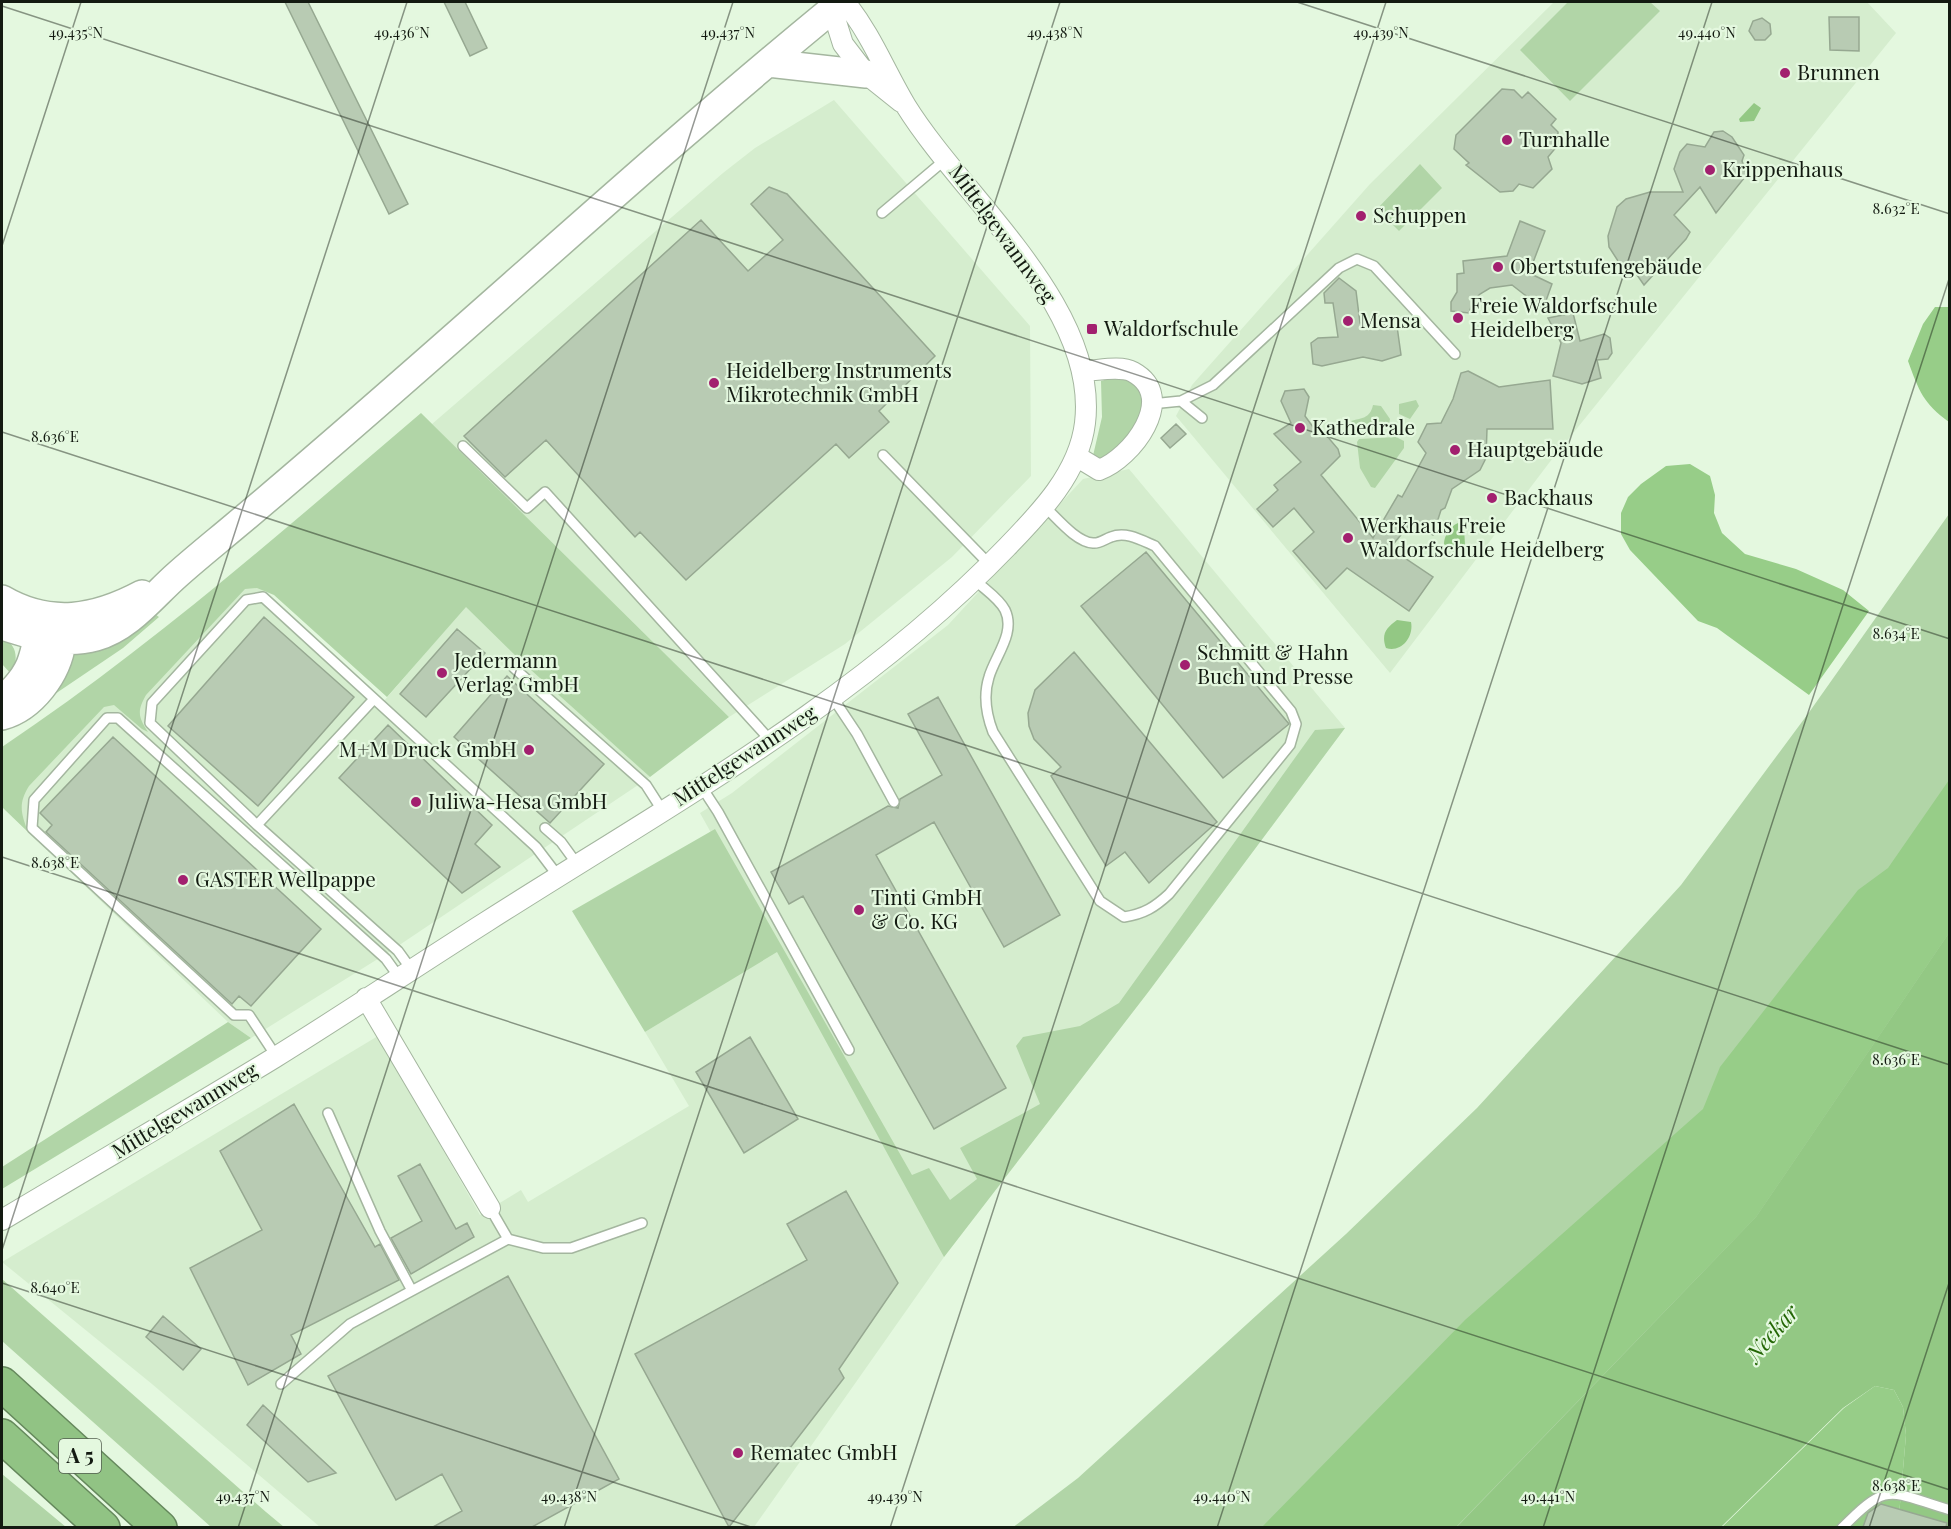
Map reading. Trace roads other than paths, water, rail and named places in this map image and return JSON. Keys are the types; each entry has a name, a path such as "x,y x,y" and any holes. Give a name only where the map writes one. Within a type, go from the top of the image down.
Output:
{"highway":[{"name":"A 5","path":"2,1384 160,1527"},
{"name":"A 5","path":"2,1436 103,1527"}],"main road":[{"path":"2,626 35,637 114,609 177,575 385,400 591,215 839,4"},
{"path":"768,63 866,74"},
{"path":"2,599 33,612 59,629"},
{"path":"2,716 17,712 35,697 54,668 59,629"},
{"path":"2,701 19,684 32,660 35,637"}],"street":[{"name":"Mittelgewannweg","path":"839,4 843,44 866,74 906,106"},
{"name":"Mittelgewannweg","path":"2,1220 276,1056 771,741 889,655 975,580 1045,507 1076,456 1085,421 1082,371 1072,338 1051,297 906,106 864,26 839,4"},
{"path":"1076,456 1099,470 1108,467 1144,431 1151,415 1144,382 1134,373 1124,369 1082,371"},
{"path":"366,998 490,1208"}],"lane":[{"path":"882,213 946,159"},
{"path":"1150,404 1181,401 1214,385 1339,268 1357,259 1374,266 1455,354"},
{"path":"1181,401 1202,418"},
{"path":"463,446 527,508 545,492 771,741"},
{"path":"883,455 990,565"},
{"path":"975,580 1006,611 1008,630 993,664 986,696 986,714 993,732 1100,902 1124,917 1139,915 1153,909 1169,894 1290,745 1296,724 1292,711 1155,546 1132,536 1114,536 1094,543 1088,542 1080,538 1045,507"},
{"path":"405,973 398,951 257,825 150,723 152,703 246,600 263,597 536,847 558,876"},
{"path":"514,668 646,786 662,810"},
{"path":"832,698 857,734 894,802"},
{"path":"257,825 374,699"},
{"path":"276,1056 249,1015 234,1015 32,828 34,800 107,718 118,718 386,959 405,973"},
{"path":"701,786 718,812 849,1050"},
{"path":"545,828 561,842 577,864"},
{"path":"328,1113 380,1231 411,1289"},
{"path":"490,1208 508,1239"},
{"path":"281,1384 350,1324 411,1289 508,1239 543,1248 571,1248 642,1223"},
{"path":"1842,1527 1873,1498 1890,1492 1950,1510"}],"water":[{"path":"1754,103 1761,108 1754,121 1740,122 1739,119"},
{"path":"1458,523 1464,527 1465,545 1453,552 1444,544 1444,541 1450,529"},
{"path":"1397,620 1411,622 1411,633 1402,646 1386,648 1384,639 1386,632"},
{"name":"Neckar","path":"1949,933 1949,1527 1898,1527 1906,1435 1903,1407 1894,1390 1875,1386 1843,1408 1721,1527 1456,1528 1756,1217"}],"place":[{"name":"Brunnen","path":"1785,73"},
{"name":"Turnhalle","path":"1507,140"},
{"name":"Krippenhaus","path":"1710,170"},
{"name":"Schuppen","path":"1361,216"},
{"name":"Obertstufengebäude","path":"1498,267"},
{"name":"Freie Waldorfschule Heidelberg","path":"1458,318"},
{"name":"Mensa","path":"1348,321"},
{"name":"Waldorfschule","path":"1092,329"},
{"name":"Heidelberg Instruments Mikrotechnik GmbH","path":"714,383"},
{"name":"Kathedrale","path":"1300,428"},
{"name":"Hauptgebäude","path":"1455,450"},
{"name":"Backhaus","path":"1492,498"},
{"name":"Werkhaus Freie Waldorfschule Heidelberg","path":"1348,538"},
{"name":"Schmitt & Hahn Buch und Presse","path":"1185,665"},
{"name":"Jedermann Verlag GmbH","path":"442,673"},
{"name":"M+M Druck GmbH","path":"529,750"},
{"name":"Juliwa-Hesa GmbH","path":"416,802"},
{"name":"GASTER Wellpappe","path":"183,880"},
{"name":"Tinti GmbH & Co. KG","path":"859,910"},
{"name":"Rematec GmbH","path":"738,1453"}]}
